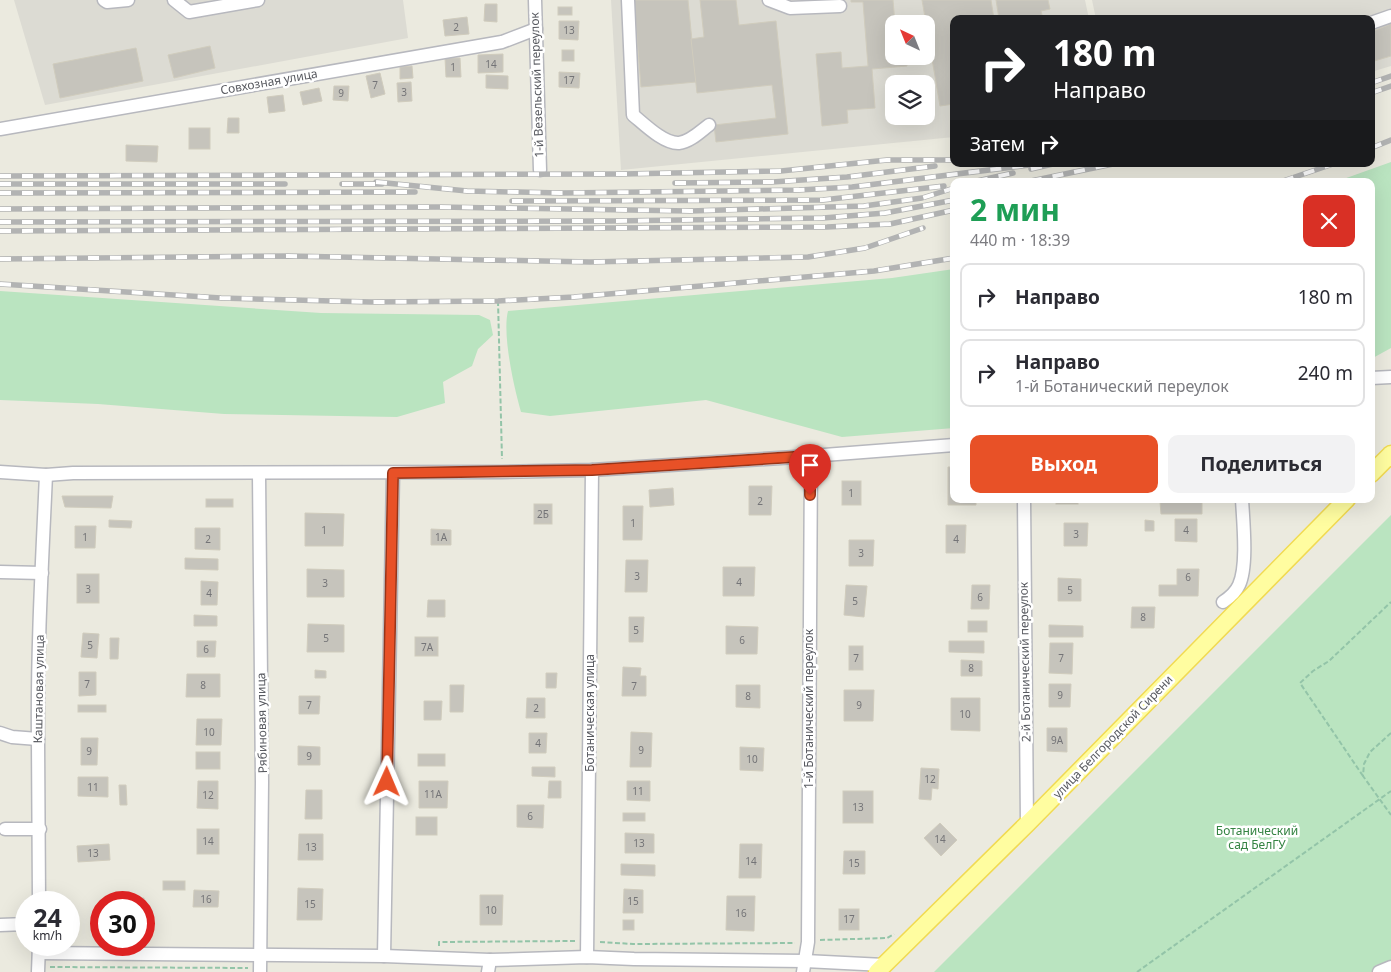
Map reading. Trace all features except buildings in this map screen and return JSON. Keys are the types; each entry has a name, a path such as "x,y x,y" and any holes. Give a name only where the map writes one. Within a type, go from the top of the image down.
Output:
{"main road":[{"path":"1375,470 1391,454"},
{"name":"улица Белгородской Сирени","path":"880,968 1027,824 1343,503"}],"street":[{"path":"104,0 106,2 128,0"},
{"path":"174,0 189,12 258,0"},
{"name":"1-й Везельский переулок","path":"534,0 540,170"},
{"path":"628,0 633,115 662,139 679,143 690,139 710,125"},
{"path":"769,0 790,8 840,6"},
{"path":"1375,22 1391,16"},
{"name":"Совхозная улица","path":"0,129 502,42 536,29"},
{"path":"1375,378 1391,377"},
{"path":"0,472 46,475 73,473 259,474 592,470 950,445"},
{"name":"1-й Ботанический переулок","path":"804,966 808,942 810,456"},
{"name":"Ботаническая улица","path":"587,956 592,470"},
{"path":"384,956 393,473"},
{"name":"Рябиновая улица","path":"259,474 262,782 260,972"},
{"name":"Каштановая улица","path":"39,891 38,739 46,475"},
{"name":"2-й Ботанический переулок","path":"1024,503 1027,824"},
{"path":"1223,602 1229,598 1239,585 1241,578 1243,563 1242,503"},
{"path":"0,572 42,572"},
{"path":"0,732 12,737 38,739"},
{"path":"5,829 40,829"},
{"path":"0,925 15,924"},
{"path":"80,950 260,956 384,956 489,966 587,956 634,959 704,958 804,966 880,968"},
{"path":"38,972 39,956"},
{"path":"704,958 705,972"},
{"path":"1379,972 1391,967"}],"path":[{"path":"498,302 502,472"},
{"path":"1391,602 1328,661 1300,683 1391,815"},
{"path":"1363,776 1364,764 1370,752 1391,733"},
{"path":"1137,972 1391,791"},
{"path":"439,942 587,941 633,944 808,942 887,938 900,929"}],"shaded area":[{"path":"14,0 403,0 408,38 45,105"},
{"path":"611,0 1085,0 1088,15 950,15 950,137 621,170"},
{"path":"1092,0 1391,0 1391,66 1375,71 1375,15 1095,15"}],"green space":[{"path":"1391,162 1391,348 1375,357 1375,178 1346,178"},
{"path":"950,270 950,428 842,437 706,400 550,416 521,412 512,376 508,347 508,311 892,278"},
{"path":"0,291 321,313 479,315 490,320 493,335 478,349 472,366 443,382 445,403 397,417 224,414 98,404 0,400"},
{"name":"Ботанический сад БелГУ","path":"1391,515 1391,972 934,972"}],"railway":[{"path":"1375,82 1391,76"},
{"path":"1375,92 1391,86"},
{"path":"1375,146 1391,140"},
{"path":"0,176 622,174 781,171 887,160 950,160"},
{"path":"675,183 772,182 847,177 935,166"},
{"path":"376,182 467,191 561,193 799,190 852,187 1013,167"},
{"path":"1031,169 1040,167"},
{"path":"1045,178 1099,167"},
{"path":"1292,178 1324,167"},
{"path":"990,178 1013,173"},
{"path":"0,184 285,184"},
{"path":"342,184 382,184"},
{"path":"512,201 823,200 944,186"},
{"path":"0,209 439,207 690,211 864,206 922,198 950,189"},
{"path":"0,193 415,192"},
{"path":"0,222 612,221 823,218 885,213 950,201"},
{"path":"0,231 827,227 890,224 950,211"},
{"path":"0,259 288,256 590,262 808,257 865,248 923,228"},
{"path":"0,284 221,298 371,302 498,301 574,297 874,271 950,259"}],"route":[{"path":"387,782 393,473 592,470 810,456 810,495"}]}
